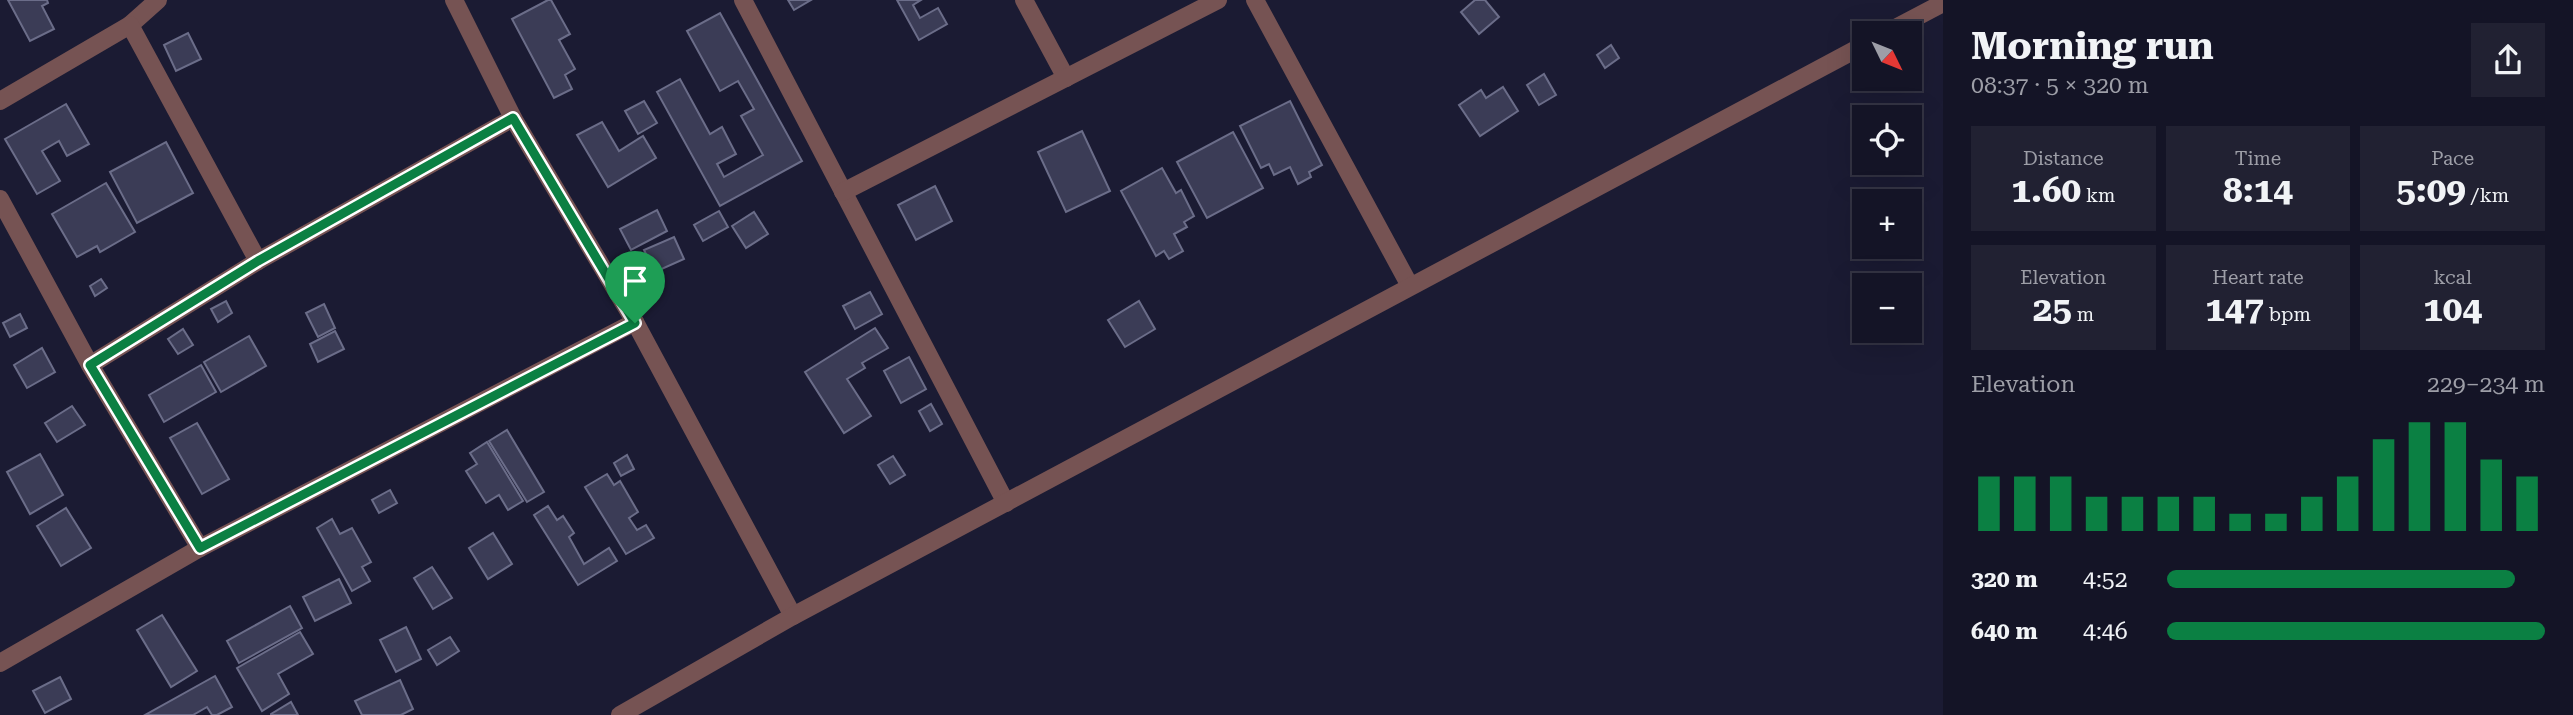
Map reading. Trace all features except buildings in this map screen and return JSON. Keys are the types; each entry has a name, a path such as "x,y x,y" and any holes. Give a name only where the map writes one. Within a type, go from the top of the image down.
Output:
{"street":[{"path":"0,101 130,25 158,0"},
{"path":"454,0 513,118 635,323 793,616"},
{"path":"743,0 1006,503"},
{"path":"1024,0 1066,78"},
{"path":"843,192 1218,0"},
{"path":"1255,0 1410,286"},
{"path":"1909,21 1943,3"},
{"path":"130,25 258,261"},
{"path":"620,715 793,616 1852,51"},
{"path":"90,365 258,261 513,118"},
{"path":"0,199 90,365 200,548"},
{"path":"0,663 200,548 635,323"}],"route":[{"path":"513,118 635,323 200,548 90,365 258,261 513,118"}]}
